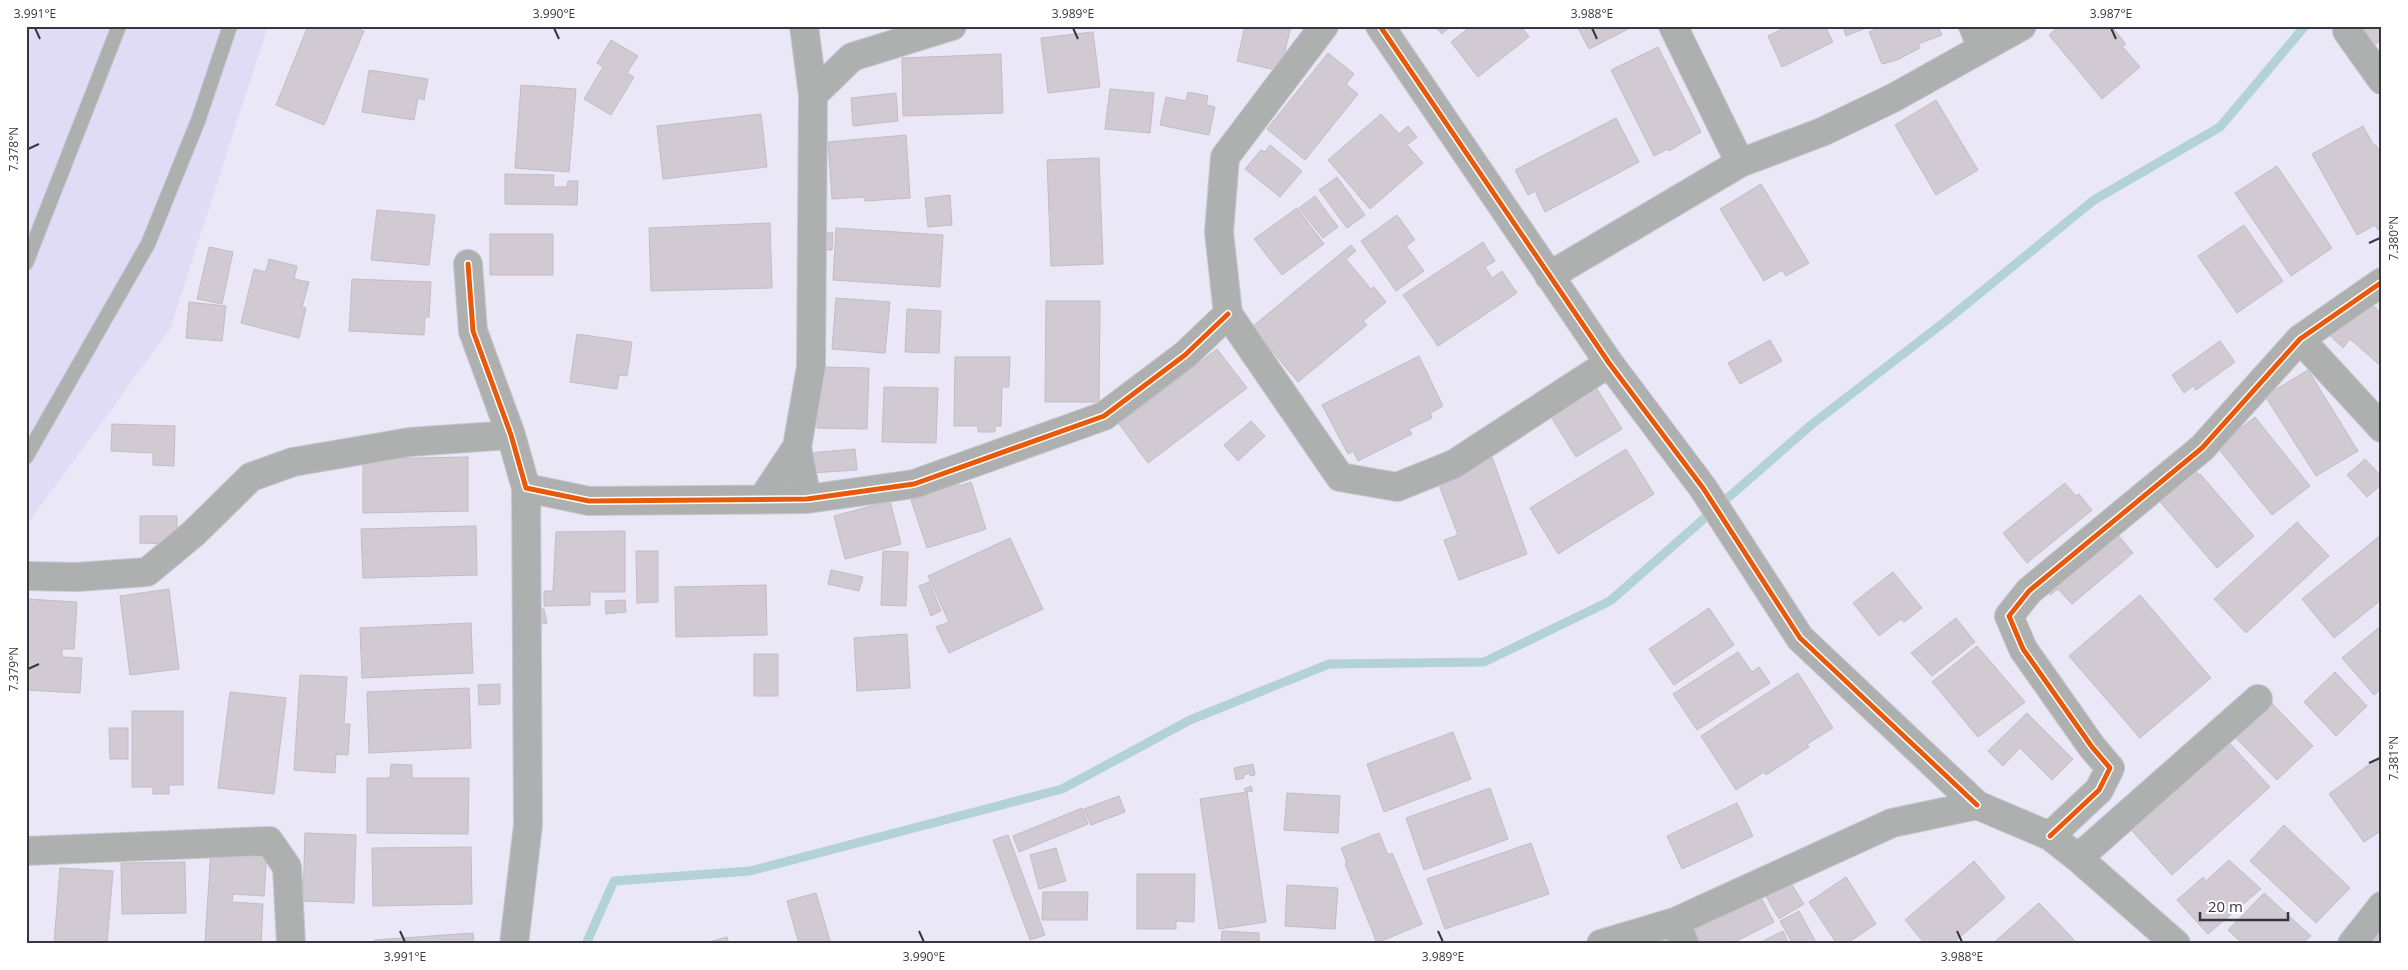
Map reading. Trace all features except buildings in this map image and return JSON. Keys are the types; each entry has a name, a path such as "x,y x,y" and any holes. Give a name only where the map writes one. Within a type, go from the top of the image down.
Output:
{"street":[{"path":"804,26 813,95 810,367 797,447 807,498"},
{"path":"813,95 852,57 952,26"},
{"path":"1324,26 1225,157 1219,232 1228,314 1340,477 1397,487 1454,464 1609,363"},
{"path":"1380,26 1609,363 1703,488 1800,638 1977,805 2050,836 2078,858 2176,944"},
{"path":"1673,26 1740,163"},
{"path":"1549,276 1740,163 1831,128 1893,98 1977,37 2022,26"},
{"path":"2347,31 2382,80"},
{"path":"468,264 473,331 511,435 526,488 528,825 514,944"},
{"path":"2050,836 2099,790 2110,768 2092,747 2023,649 2008,616 2029,591 2202,448 2300,339 2382,282"},
{"path":"526,488 589,501 807,498 914,484 1104,416 1184,355 1228,314"},
{"path":"2300,339 2382,428"},
{"path":"26,576 77,577 147,572 194,534 251,477 293,462 410,442 511,435"},
{"path":"763,498 797,447"},
{"path":"2078,858 2258,700"},
{"path":"1601,944 1680,933 1892,823 1977,805"},
{"path":"26,851 269,840 287,867 291,944"},
{"path":"2352,944 2382,906"}],"lane":[{"path":"26,263 119,26"},
{"path":"26,457 148,244 198,121 230,26"}],"shaded area":[{"path":"26,26 268,26 170,329 26,526"}],"waterway":[{"path":"586,944 614,881 750,871 1062,789 1190,720 1329,664 1484,662 1610,601 1811,425 1947,320 2094,200 2220,127 2305,26"}],"cycle path":[{"path":"1380,26 1609,363 1703,488 1800,638 1977,805"},
{"path":"468,264 473,331 511,435 526,488 589,501 807,499 914,484 1104,416 1185,355 1228,314"},
{"path":"2050,836 2099,790 2110,768 2092,747 2023,649 2009,616 2029,591 2202,448 2300,339 2382,282"}]}
